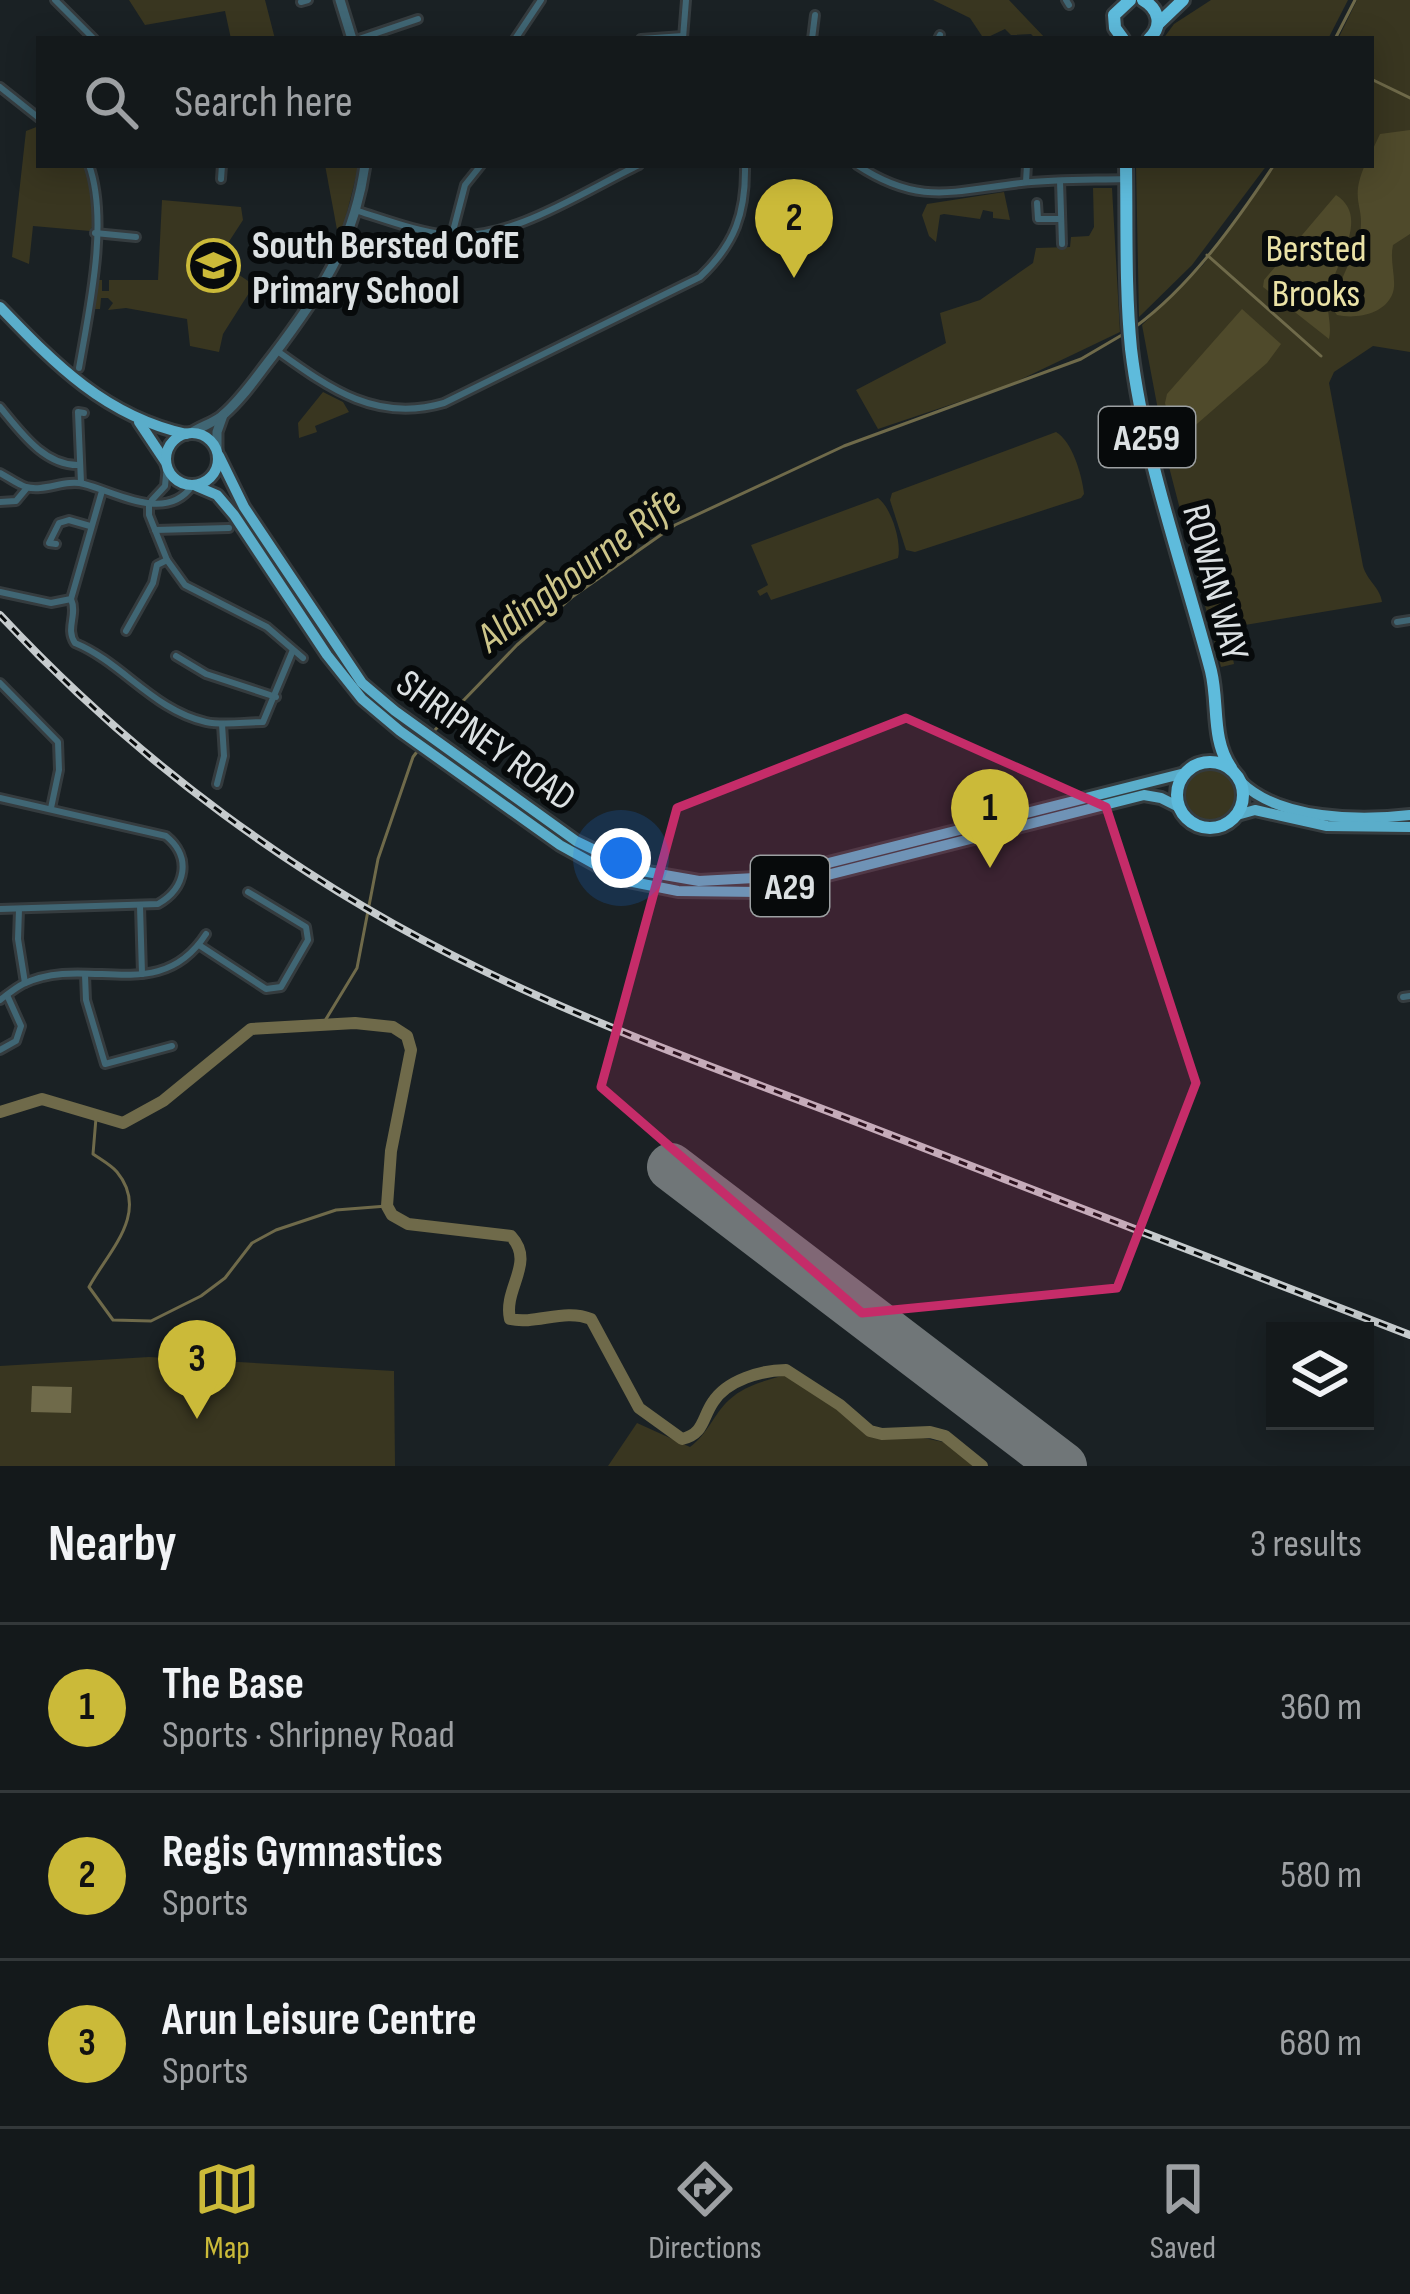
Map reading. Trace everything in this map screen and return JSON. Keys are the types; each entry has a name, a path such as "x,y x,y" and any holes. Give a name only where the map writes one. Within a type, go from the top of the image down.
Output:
{"highway":[{"path":"1120,36 1114,15 1130,0"},
{"path":"1145,1 1164,0"},
{"path":"1152,35 1183,0"},
{"path":"1145,1 1156,11 1152,35"},
{"name":"ROWAN WAY","path":"1126,172 1131,345 1150,452 1215,689 1220,748 1231,768"},
{"path":"1198,764 1220,763 1231,768 1241,782 1244,800 1237,815 1223,826 1202,827 1179,807 1178,789 1185,773 1198,764 1217,730"}],"main road":[{"name":"SHRIPNEY ROAD","path":"0,307 64,374 132,416 148,432 176,480 218,495 352,688 602,856 656,875 699,881 754,880 1185,773"},
{"name":"SHRIPNEY ROAD","path":"132,416 205,436 244,507 344,662 416,735"},
{"path":"166,464 169,448 188,433"},
{"path":"194,486 213,476 218,454"},
{"name":"SHRIPNEY ROAD","path":"432,746 587,863 623,880 678,891 729,894 787,887 1144,795 1179,807"},
{"path":"1241,782 1261,796 1313,812 1354,817 1410,815"},
{"path":"1237,815 1255,810 1327,826 1410,827"}],"street":[{"path":"55,0 91,36"},
{"path":"340,0 355,36"},
{"path":"517,36 541,0"},
{"path":"683,36 686,0"},
{"path":"1111,0 1114,15"},
{"path":"812,36 815,16"},
{"path":"365,36 418,19"},
{"path":"0,87 36,116"},
{"path":"79,368 91,310 95,183 90,168"},
{"path":"221,179 222,168"},
{"path":"218,454 217,433 223,415 334,268 358,211 365,168"},
{"path":"452,236 465,185 479,168"},
{"path":"358,211 452,236 484,234 509,227 633,168"},
{"path":"276,350 337,392 368,405 412,410 444,403 700,277 723,254 736,231 745,197 746,168"},
{"path":"861,168 885,183 931,195 1126,172"},
{"path":"1026,182 1028,168"},
{"path":"1060,181 1062,244"},
{"path":"1036,203 1038,219 1061,219"},
{"path":"95,233 136,237"},
{"path":"0,407 40,450 58,462 80,465"},
{"path":"81,483 78,412 84,412"},
{"path":"188,433 223,415"},
{"path":"149,503 165,486 166,464"},
{"path":"0,473 27,488 81,483 149,503 186,494 194,486"},
{"path":"0,502 16,501 27,488"},
{"path":"102,491 70,599 75,643 102,655 145,694 199,720 222,724 263,722 293,650"},
{"path":"149,503 167,560 184,585 267,628 303,658"},
{"path":"56,544 49,543 58,523 69,520 92,526"},
{"path":"155,530 229,528"},
{"path":"126,631 153,583 157,565 167,560"},
{"path":"0,592 50,602 70,599"},
{"path":"1397,622 1410,620"},
{"path":"176,656 206,674 276,697"},
{"path":"0,683 58,742 59,770 51,808"},
{"path":"217,784 224,756 222,724"},
{"path":"0,798 173,841 183,862 180,884 166,900 140,906 0,909"},
{"path":"199,945 266,989 280,987 308,940 306,927 248,892"},
{"path":"140,906 142,975"},
{"path":"20,909 18,939 25,983"},
{"path":"0,1051 16,1041 21,1026 3,998 25,983 85,975 142,975 175,966 206,934"},
{"path":"85,975 86,1000 106,1064 172,1046"}],"highlighted area":[{"path":"906,718 1106,807 1196,1083 1117,1288 862,1313 601,1087 677,808"}],"green space":[{"path":"129,0 265,0 274,36 230,36 225,11 145,25"},
{"path":"933,0 1009,0 1043,36 1011,35 1005,29 982,36 970,18"},
{"path":"1211,0 1348,0 1330,36 1165,36 1174,24"},
{"name":"Bersted Brooks","path":"1357,0 1410,0 1410,352 1373,346 1334,372 1329,383 1363,566 1382,602 1227,628 1234,664 1221,667 1168,463 1142,325 1203,265 1274,168 1374,168 1374,36 1339,36"},
{"path":"36,127 36,168 86,168 92,197 90,231 33,226 29,264 12,257 26,131"},
{"path":"1410,130 1410,234 1393,245 1394,284 1388,302 1368,314 1337,315 1332,308 1360,233 1358,187 1364,168 1374,168 1374,147 1380,134"},
{"path":"326,168 358,168 341,236"},
{"path":"1136,168 1265,168 1192,265 1139,317"},
{"path":"1093,188 1112,188 1120,332 1009,385 878,429 856,390 946,343 940,313 980,300 1033,263 1036,248 1070,247 1071,237 1089,236 1094,227"},
{"path":"1004,192 1010,220 993,218 993,212 983,210 980,219 944,214 936,242 929,236 922,215 927,204"},
{"path":"1336,195 1351,217 1347,245 1330,288 1329,339 1263,287"},
{"name":"South Bersted CofE Primary School","path":"162,200 241,207 243,220 217,260 254,285 223,334 219,352 190,346 187,319 126,308 108,310 113,303 108,298 101,298 100,309 95,309 96,280 102,280 102,291 109,291 109,280 158,280"},
{"path":"1242,309 1281,344 1267,363 1175,443 1167,394"},
{"path":"323,392 343,402 349,412 299,438 298,423"},
{"path":"1056,432 1075,459 1083,486 1081,498 915,552 906,550 890,500 892,493"},
{"path":"878,498 894,525 898,558 771,600 767,592 760,596 757,591 768,585 751,545"},
{"path":"1209,768 1229,776 1237,796 1229,816 1209,824 1189,816 1181,796 1189,776"},
{"path":"149,1357 394,1371 395,1466 0,1466 0,1366"},
{"path":"785,1375 807,1385 868,1435 948,1443 976,1466 608,1466 637,1423 690,1447 735,1395"}],"shaded area":[{"path":"32,1386 72,1387 71,1413 31,1412"}],"waterway":[{"name":"Aldingbourne Rife","path":"1337,36 1355,0"},
{"path":"1374,80 1410,98"},
{"name":"Aldingbourne Rife","path":"1135,327 1194,273 1272,168"},
{"path":"1207,255 1321,356"},
{"name":"Aldingbourne Rife","path":"433,732 517,645 572,597 675,525 844,446 1081,359 1127,332"},
{"name":"Aldingbourne Rife","path":"323,1024 357,968 378,859 419,749"},
{"path":"0,1112 42,1099 123,1123 163,1101 251,1029 355,1023 393,1027 407,1036 411,1050 391,1151 387,1206 408,1224 511,1236 518,1246 520,1266 510,1319 571,1315 591,1319 639,1408 682,1439 699,1429 719,1394 736,1382 786,1370 870,1431 945,1436 982,1466"},
{"path":"96,1118 93,1154 117,1172 130,1202 122,1232 89,1287 113,1320 151,1321 201,1296 225,1278 252,1243 276,1230 336,1210 387,1206"}],"runway":[{"path":"671,1167 1063,1466"}],"railway":[{"path":"0,615 52,669 164,768 285,857 413,935 672,1052 1410,1335"}],"place":[{"name":"South Bersted CofE Primary School","path":"213,266"},
{"name":"Regis Gymnastics","path":"794,278"},
{"name":"The Base","path":"990,868"},
{"name":"Arun Leisure Centre","path":"197,1419"}]}
